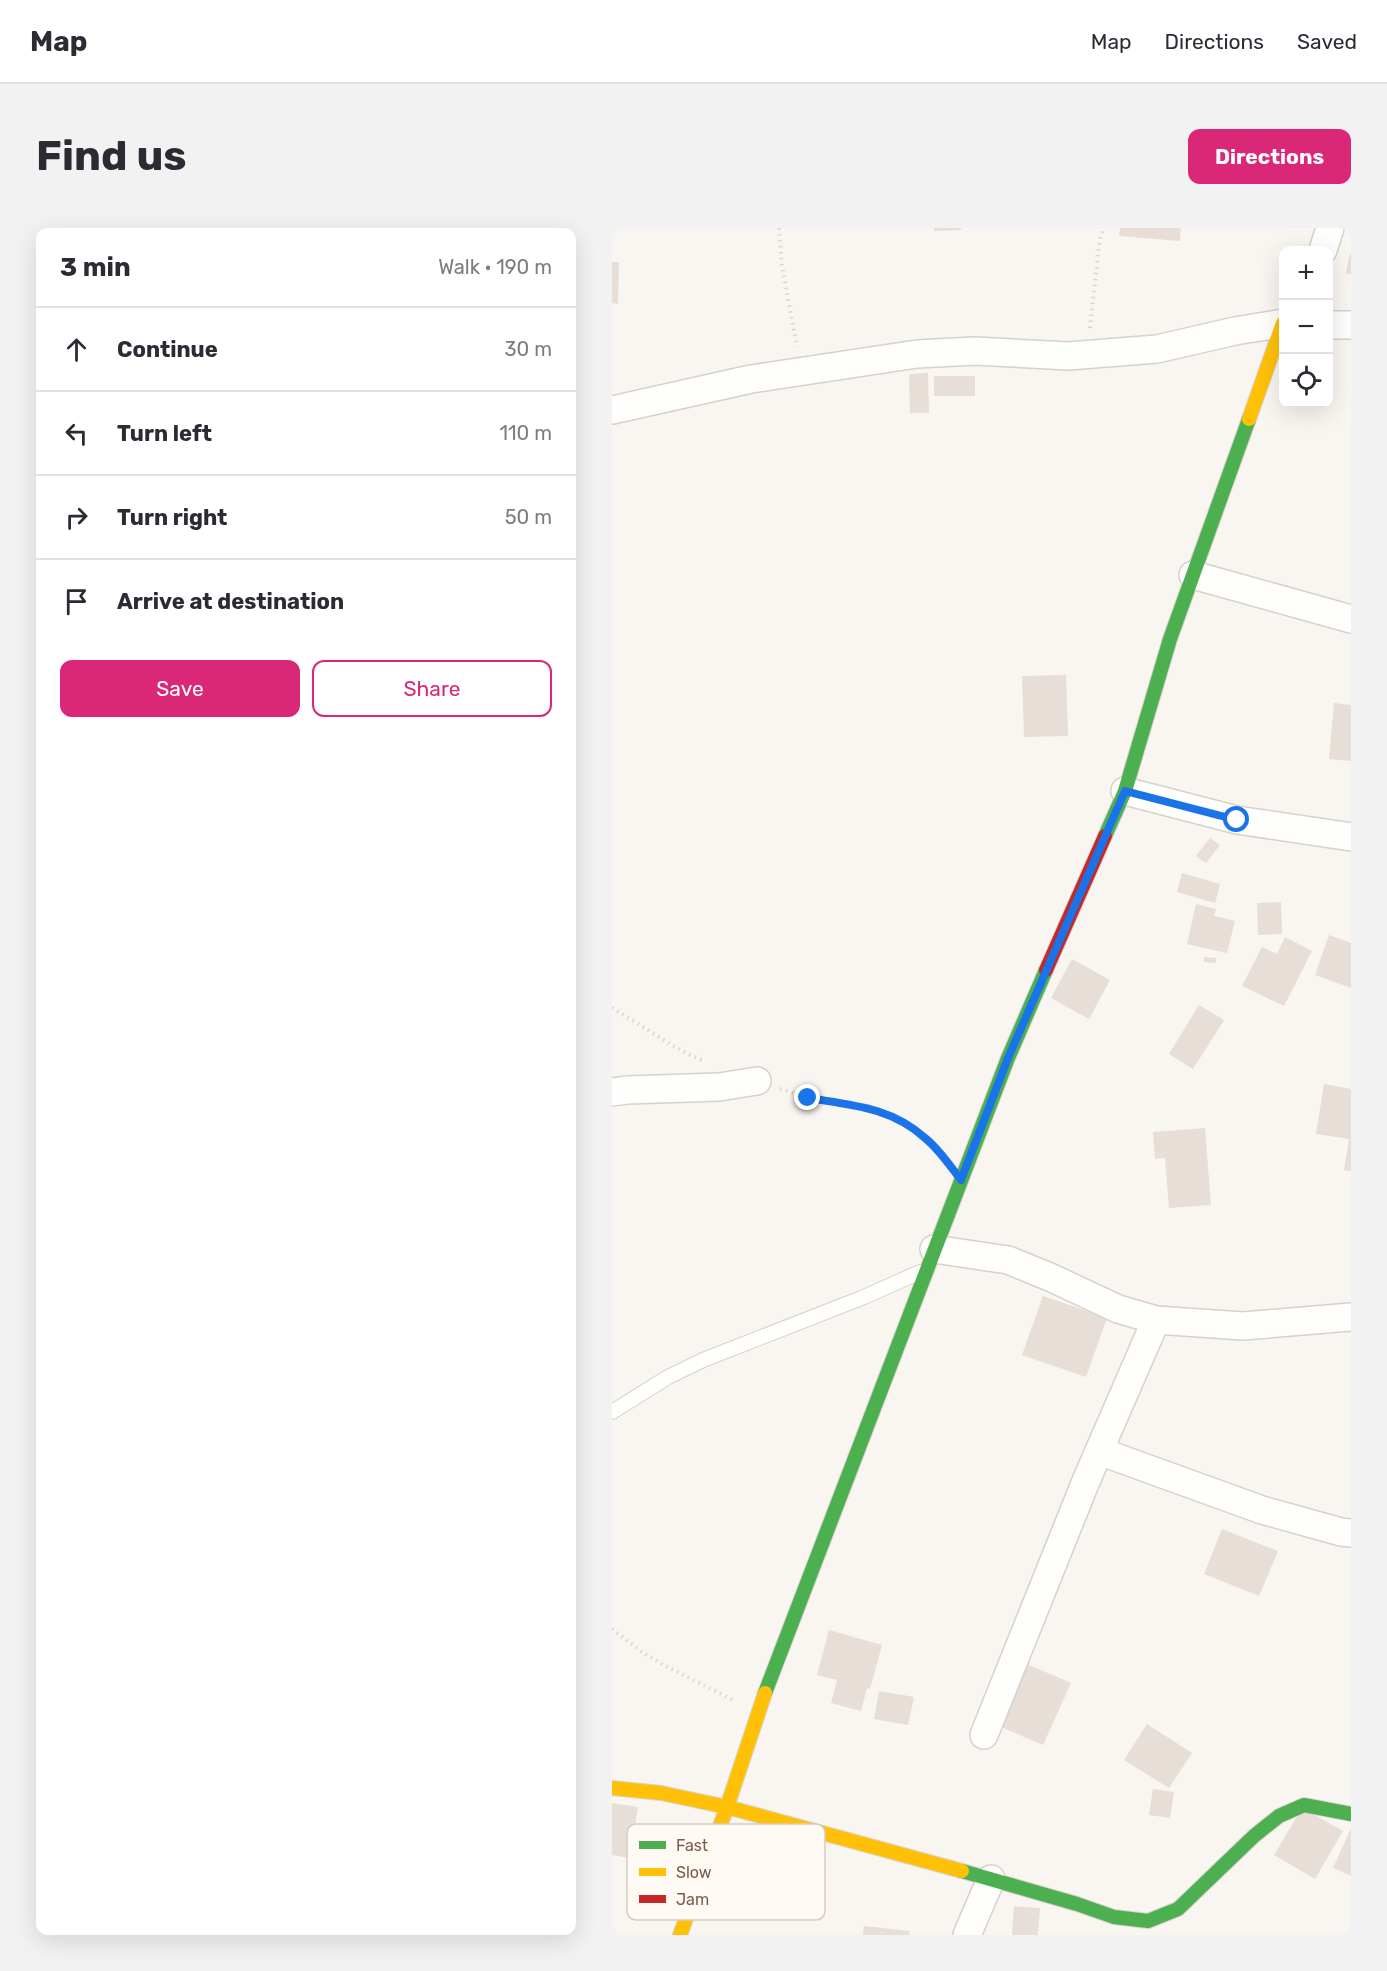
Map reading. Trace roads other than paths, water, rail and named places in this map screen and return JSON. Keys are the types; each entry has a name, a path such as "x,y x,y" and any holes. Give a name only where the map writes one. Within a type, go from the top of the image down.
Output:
{"street":[{"path":"1324,246 1330,228"},
{"path":"612,410 740,381 917,354 975,351 1068,356 1157,349 1235,330 1279,324"},
{"path":"1333,325 1351,325"},
{"path":"721,1824 761,1704 1008,1058 1125,791 1170,639 1279,334"},
{"path":"1193,575 1351,619"},
{"path":"1125,791 1237,820 1351,837"},
{"path":"612,1092 719,1086 757,1081"},
{"path":"930,1259 1008,1260 1118,1309 1156,1320 1243,1326 1351,1317"},
{"path":"984,1735 1099,1451 1156,1320"},
{"path":"1099,1451 1262,1510 1341,1533 1351,1533"},
{"path":"612,1788 661,1793 727,1807 789,1824"},
{"path":"825,1834 991,1879 1114,1917 1148,1921 1178,1909 1254,1836 1279,1816 1304,1805 1351,1814"},
{"path":"967,1935 991,1879"},
{"path":"680,1935 686,1920"}],"lane":[{"path":"612,1412 668,1377 703,1360 864,1297 930,1259"}]}
